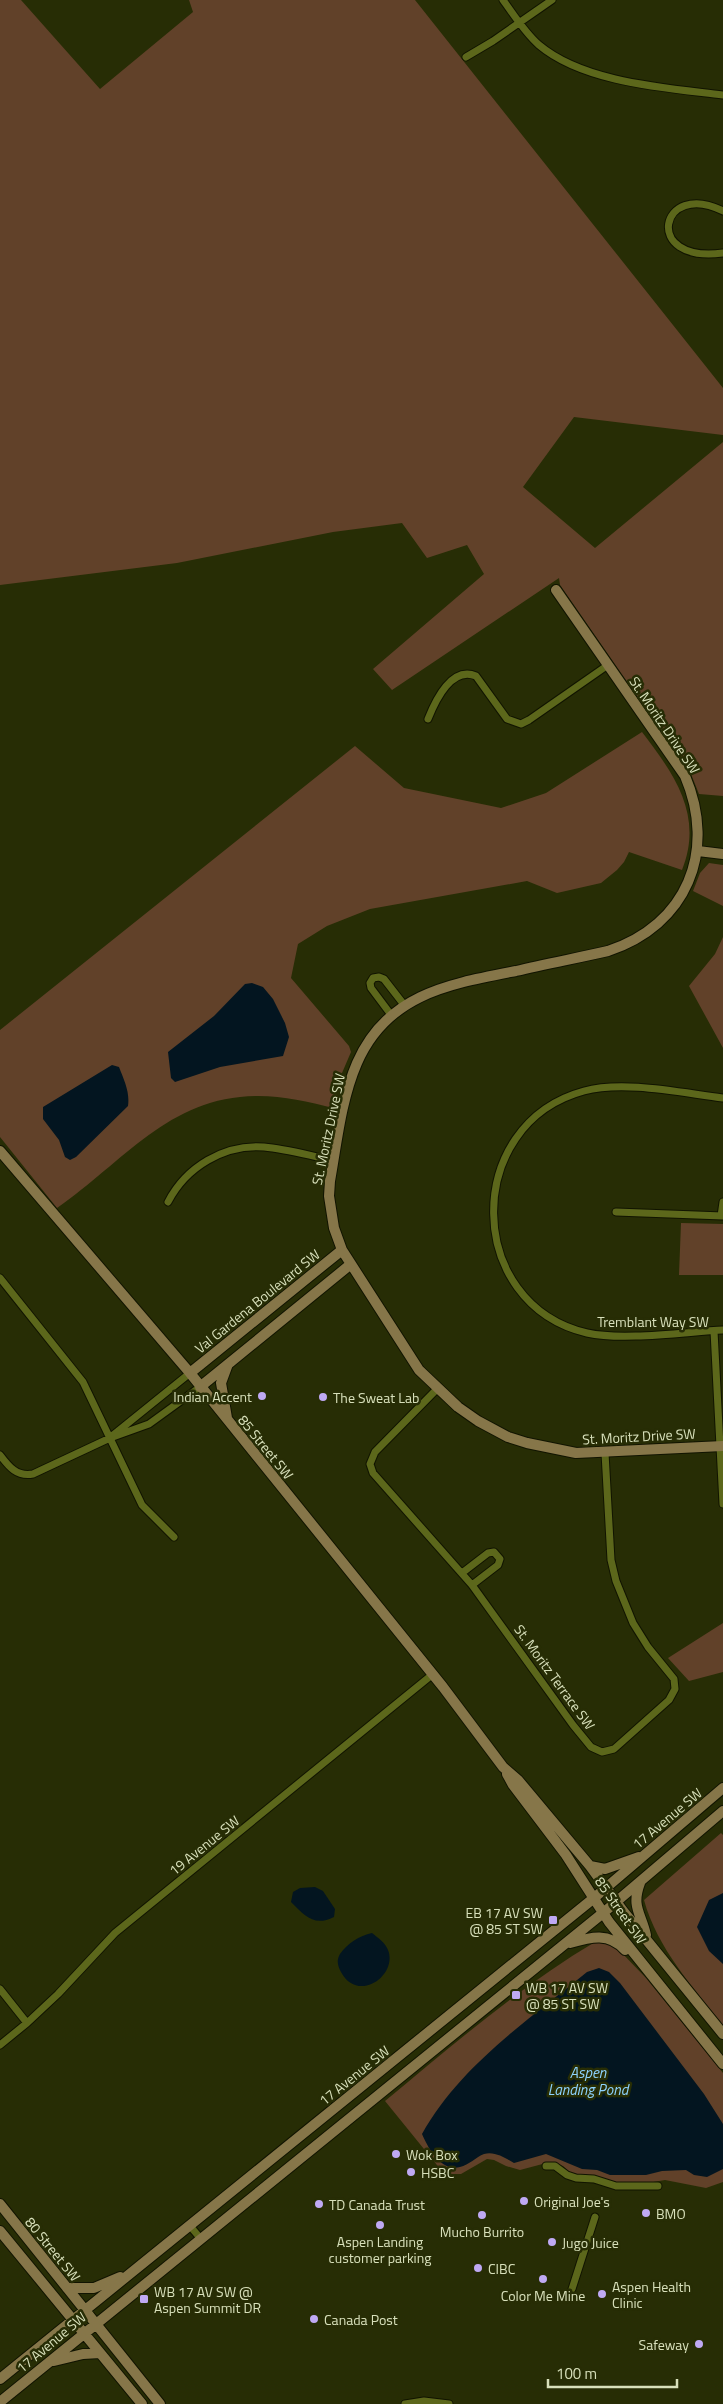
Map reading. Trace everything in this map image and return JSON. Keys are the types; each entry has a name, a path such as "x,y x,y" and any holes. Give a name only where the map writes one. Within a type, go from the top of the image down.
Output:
{"street":[{"path":"503,0 539,45 549,52 604,76 642,85 723,95"},
{"path":"466,56 520,23 552,0"},
{"path":"723,211 715,206 687,203 676,209 668,225 668,234 683,250 707,255 723,253"},
{"name":"St. Moritz Drive SW","path":"556,590 685,776 698,814 698,851 687,885 677,903 658,924 631,942 608,951 451,984 430,991 392,1016 374,1034 358,1062 351,1079 333,1160 329,1196 334,1228 342,1250 419,1370 437,1389 478,1421 508,1437 560,1451 605,1453 721,1446"},
{"path":"428,718 442,692 455,677 463,673 476,676 507,719 521,724 608,665"},
{"path":"698,851 723,854"},
{"path":"392,1016 371,988 370,983 373,978 379,976 384,979 405,1006"},
{"name":"Tremblant Way SW","path":"723,1098 613,1087 583,1091 566,1098 538,1114 515,1138 499,1172 492,1208 498,1248 509,1274 522,1292 548,1316 577,1330 600,1335 617,1336 714,1331 723,1504"},
{"path":"168,1202 184,1178 192,1170 226,1153 264,1147 333,1160"},
{"name":"85 Street SW","path":"0,1151 190,1373 433,1674 503,1766 513,1785 566,1855 603,1913 646,1970 723,2064"},
{"path":"616,1212 722,1216 723,1202"},
{"name":"Val Gardena Boulevard SW","path":"190,1373 342,1250"},
{"path":"0,1455 12,1469 25,1475 38,1471 110,1438 150,1424 200,1387 351,1264"},
{"path":"0,1278 82,1382 142,1505 174,1537"},
{"path":"714,1331 723,1330"},
{"path":"228,1364 221,1383 228,1421"},
{"path":"110,1438 190,1373"},
{"name":"St. Moritz Terrace SW","path":"437,1389 375,1452 371,1461 371,1468 387,1490 472,1585 573,1725 596,1750 605,1752 614,1749 669,1700 675,1689 674,1679 640,1635 626,1610 616,1581 611,1560 605,1453"},
{"path":"462,1573 488,1553 494,1552 500,1559 498,1565 472,1585"},
{"name":"19 Avenue SW","path":"0,2045 27,2023 115,1933 433,1674"},
{"name":"85 Street SW","path":"503,1766 518,1780 590,1866 616,1902 723,2034"},
{"name":"17 Avenue SW","path":"0,2379 594,1898 723,1788"},
{"name":"17 Avenue SW","path":"0,2402 640,1883 723,1811"},
{"path":"590,1866 604,1869 644,1855"},
{"path":"640,1883 635,1896 636,1904 647,1939"},
{"path":"564,1945 590,1937 610,1939 619,1944 646,1970"},
{"path":"0,1990 27,2023"},
{"path":"459,2007 470,2020"},
{"path":"358,2090 369,2103"},
{"path":"546,2166 555,2166 567,2175 576,2178 594,2179 616,2186 658,2186"},
{"name":"80 Street SW","path":"0,2204 160,2404"},
{"path":"572,2289 595,2217"},
{"path":"190,2226 201,2239"},
{"path":"0,2231 142,2404"},
{"path":"67,2288 94,2288 130,2273"},
{"path":"48,2363 71,2356 100,2353"},
{"path":"405,2404 424,2401 449,2404"}],"shaded area":[{"path":"0,0 21,0 100,89 193,12 189,0 415,0 723,388 723,435 574,417 523,487 595,548 723,442 723,796 699,794 691,774 560,585 559,578 392,690 373,669 484,574 467,545 427,558 402,523 333,532 177,563 0,585"},
{"path":"642,732 675,780 687,813 690,831 688,850 682,870 629,852 617,870 601,883 557,893 527,881 370,909 327,926 298,944 291,978 349,1046 351,1052 342,1073 333,1108 268,1096 227,1099 198,1107 173,1119 149,1135 57,1208 0,1137 0,1030 355,746 404,788 501,808 546,793"},
{"path":"709,863 723,865 723,906 693,891 700,873"},
{"path":"723,937 723,1048 689,986 715,954"},
{"path":"681,1223 723,1224 723,1275 679,1275"},
{"path":"723,1623 723,1672 689,1681 668,1658"},
{"path":"721,1833 723,1835 723,2025 667,1951 650,1918 644,1900"},
{"name":"Aspen Landing Pond","path":"595,1942 611,1944 620,1951 646,1978 723,2073 723,2182 706,2188 665,2180 636,2185 615,2182 599,2177 572,2174 563,2166 550,2162 520,2170 487,2159 461,2174 448,2174 441,2170 385,2101 513,1997"}],"water":[{"path":"252,983 263,987 273,999 285,1023 289,1037 283,1056 220,1067 175,1082 171,1078 168,1052 214,1016 245,984"},
{"path":"112,1065 119,1067 123,1077 127,1091 128,1106 76,1157 70,1160 65,1157 59,1140 43,1119 43,1107"},
{"path":"315,1887 323,1891 335,1909 334,1917 321,1921 315,1920 305,1916 291,1902 293,1892 300,1888"},
{"path":"723,1893 723,1964 709,1951 697,1927 709,1900"},
{"path":"372,1933 387,1947 390,1959 382,1976 375,1982 366,1986 357,1986 348,1981 341,1972 338,1966 338,1959 350,1943"},
{"name":"Aspen Landing Pond","path":"599,1968 609,1972 620,1983 704,2094 723,2124 723,2169 707,2177 694,2175 686,2170 662,2171 646,2175 610,2175 597,2170 582,2169 546,2154 514,2163 500,2156 488,2153 481,2155 466,2165 453,2168 436,2158 422,2134 455,2087 518,2027 587,1972"}],"place":[{"name":"Indian Accent","path":"262,1396"},
{"name":"The Sweat Lab","path":"323,1397"},
{"name":"EB 17 AV SW @ 85 ST SW","path":"553,1920"},
{"name":"WB 17 AV SW @ 85 ST SW","path":"516,1995"},
{"name":"Wok Box","path":"396,2154"},
{"name":"HSBC","path":"411,2172"},
{"name":"Original Joe's","path":"524,2201"},
{"name":"TD Canada Trust","path":"319,2204"},
{"name":"BMO","path":"646,2213"},
{"name":"Mucho Burrito","path":"482,2215"},
{"name":"Aspen Landing customer parking","path":"380,2225"},
{"name":"Jugo Juice","path":"552,2242"},
{"name":"CIBC","path":"478,2268"},
{"name":"Color Me Mine","path":"543,2279"},
{"name":"Aspen Health Clinic","path":"602,2294"},
{"name":"WB 17 AV SW @ Aspen Summit DR","path":"144,2299"},
{"name":"Canada Post","path":"314,2319"},
{"name":"Safeway","path":"699,2344"}]}
